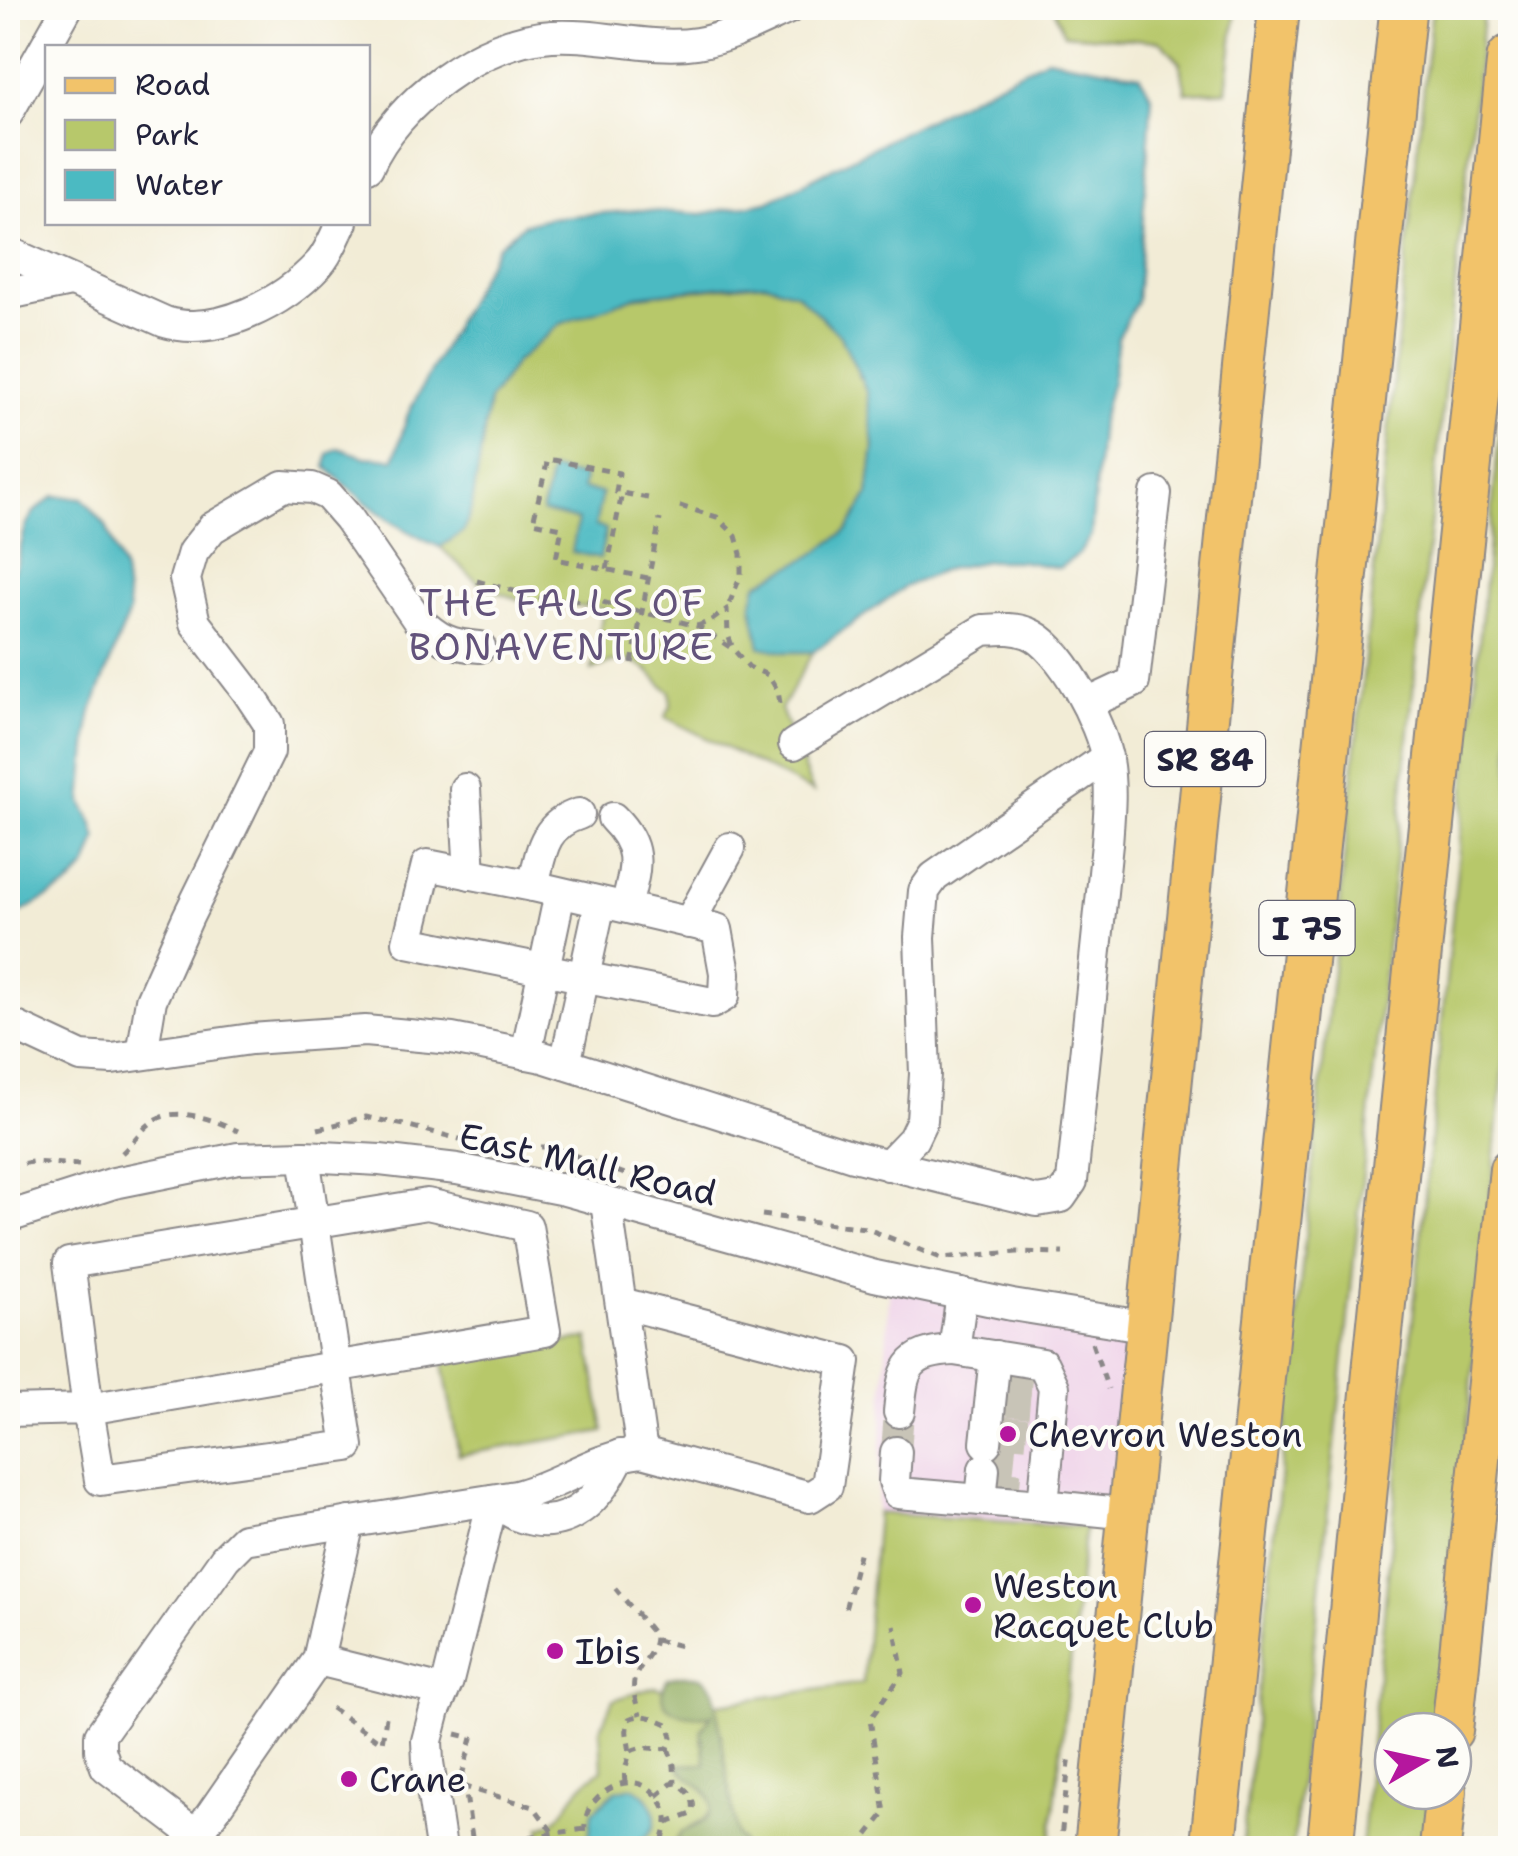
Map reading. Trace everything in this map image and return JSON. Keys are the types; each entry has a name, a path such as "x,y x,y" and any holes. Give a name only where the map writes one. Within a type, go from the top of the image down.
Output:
{"highway":[{"name":"I 75","path":"1212,1848 1403,8"},
{"path":"1330,1848 1510,58"}],"main road":[{"name":"SR 84","path":"1095,1848 1280,8"},
{"path":"1454,1711 1510,1169"},
{"path":"1440,1848 1444,1811"}],"street":[{"path":"46,45 67,8"},
{"path":"370,163 377,147 404,115 442,80 471,60 513,42 553,36 695,43 722,36 756,15 789,8"},
{"path":"8,113 45,47"},
{"path":"8,252 165,322 213,326 264,304 300,282 322,260 340,225"},
{"path":"8,294 70,280"},
{"path":"142,1054 152,1000 269,752 269,724 196,623 185,579 193,552 212,528 283,486 312,488 328,496 348,518 417,619 443,641 480,647"},
{"path":"1087,704 1134,682 1156,494"},
{"path":"8,1023 80,1057 112,1058 252,1039 365,1032 452,1039 566,1064 853,1156 1037,1201 1060,1197 1072,1182 1110,794 1107,757 1087,704 1050,646 1031,634 1010,628 983,630 794,744"},
{"path":"888,1165 913,1138 922,1120 926,1074 920,937 924,891 934,876 1107,757"},
{"path":"465,789 470,874"},
{"path":"526,1054 544,970 544,840 554,826 579,814"},
{"path":"566,1064 584,977 613,905 635,871 635,848 614,818"},
{"path":"689,923 730,848"},
{"path":"427,865 547,890 717,930 724,996 712,1004 408,942 427,865"},
{"path":"8,1411 88,1409 336,1368 546,1331 527,1226 427,1204 314,1222 69,1263 88,1409 100,1480 348,1446 336,1368 314,1222 304,1156"},
{"name":"East Mall Road","path":"8,1217 114,1183 238,1158 380,1160 458,1168 564,1190 876,1276 1012,1305 1149,1326"},
{"path":"606,1202 620,1303 631,1453"},
{"path":"962,1294 954,1350 991,1429"},
{"path":"348,1522 318,1660 193,1842 106,1767 100,1735 225,1558 244,1539 348,1522 494,1500 527,1494 591,1464 631,1453 810,1497 828,1486 845,1362 620,1303"},
{"path":"899,1412 902,1380 912,1362 928,1352 954,1350"},
{"path":"896,1452 894,1480 898,1492 991,1429 1043,1364 1039,1441"},
{"path":"991,1429 1039,1441 1130,1514"},
{"path":"441,1848 427,1750 494,1500"},
{"path":"318,1660 442,1691"}],"path":[{"path":"648,498 616,492 619,473 548,459 534,522 562,528 556,559 648,578"},
{"path":"607,569 622,493"},
{"path":"680,506 718,517 736,536 741,554 740,575 727,610 733,648"},
{"path":"632,663 660,519"},
{"path":"477,581 540,598 602,602 696,626 733,648 750,668 768,675 778,691 781,709"},
{"path":"696,626 727,610"},
{"path":"1090,1335 1110,1393"},
{"path":"844,1606 860,1550"},
{"path":"615,1588 653,1631 656,1640 634,1679 640,1715"},
{"path":"861,1848 860,1844 884,1813 870,1720 903,1674 894,1624"},
{"path":"656,1640 686,1648"},
{"path":"331,1708 379,1744 386,1717"},
{"path":"624,1782 623,1770 631,1751 626,1723 640,1715 670,1725 672,1738 668,1748 675,1784"},
{"path":"447,1732 472,1738 463,1772 472,1837"},
{"path":"631,1751 639,1747 668,1748"},
{"path":"584,1848 588,1810 612,1787 624,1782 643,1784 665,1810 667,1823 661,1848"},
{"path":"657,1796 675,1784 690,1794 694,1809 688,1816 667,1823"},
{"path":"465,1787 530,1804 553,1832 556,1848"},
{"path":"513,1839 585,1828"}],"shaded area":[{"path":"890,1279 1149,1327 1128,1529 877,1513"}],"green space":[{"path":"1053,8 1236,8 1226,91 1186,93 1180,62 1160,41 1064,34"},
{"path":"1432,8 1484,8 1293,1848 1242,1848"},
{"path":"765,283 796,293 841,336 867,392 874,446 868,495 848,530 813,555 757,584 784,652 813,652 781,709 813,792 665,717 671,706 670,691 639,665 619,661 592,670 604,608 533,604 484,588 440,547 464,531 489,401 515,363 560,324 637,296"},
{"path":"1510,328 1510,1007 1438,1711 1374,1711"},
{"path":"588,1338 604,1431 459,1455 443,1363"},
{"name":"Weston Racquet Club","path":"877,1513 1085,1527 1050,1848 708,1848 732,1845 706,1764 678,1765 706,1793 711,1809 697,1824 681,1832 672,1848 549,1848 548,1843 542,1844 540,1827 557,1818 581,1786 602,1769 600,1729 613,1700 655,1687 711,1705 863,1683"},
{"path":"699,1677 714,1691 742,1848 672,1848 681,1832 703,1821 711,1808 708,1794 678,1765 706,1764 701,1731 712,1714 683,1715 667,1706 663,1690 668,1679"},
{"path":"1373,1726 1373,1811 1428,1811 1424,1848 1361,1848"}],"water":[{"path":"1047,58 1139,75 1152,96 1137,301 1118,338 1101,421 1091,535 1079,554 1059,568 1020,561 987,561 947,569 906,586 813,652 760,647 752,606 757,584 813,555 848,530 868,495 874,446 867,392 841,336 796,293 765,283 637,296 560,324 515,363 489,401 464,531 440,547 379,513 326,467 328,454 338,448 365,457 394,459 408,414 479,279 498,246 524,224 548,218 639,210 701,214 767,202"},
{"path":"551,470 584,477 582,489 602,493 595,526 606,529 600,558 572,552 578,520 542,512"},
{"path":"54,496 83,498 106,526 124,572 129,612 90,715 82,802 97,839 87,866 68,886 18,914 8,911 8,582 26,525 34,512"},
{"path":"632,1787 653,1808 652,1829 625,1848 588,1848 592,1812 616,1791"}],"tunnel":[{"path":"1002,1378 1034,1381"},
{"path":"1000,1400 1032,1403"},
{"path":"896,1452 899,1412"},
{"path":"997,1430 1028,1433"},
{"path":"985,1456 1026,1460"},
{"path":"990,1485 1024,1488"}],"place":[{"name":"Chevron Weston","path":"1008,1434"},
{"name":"Weston Racquet Club","path":"973,1605"},
{"name":"Ibis","path":"555,1651"},
{"name":"Crane","path":"349,1779"}],"district":[{"name":"THE FALLS OF BONAVENTURE","path":"562,624"}]}
